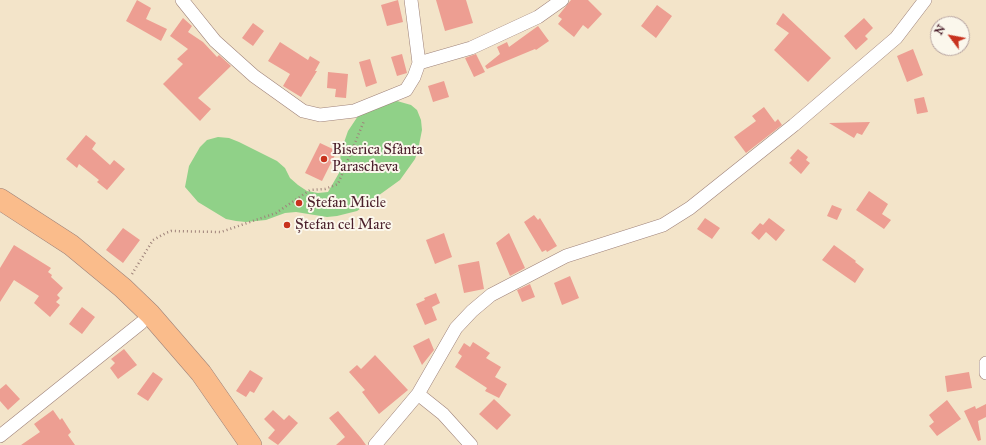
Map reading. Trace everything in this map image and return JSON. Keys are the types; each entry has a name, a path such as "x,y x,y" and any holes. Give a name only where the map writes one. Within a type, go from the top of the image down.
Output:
{"main road":[{"path":"0,199 71,245 118,284 150,314 201,373 251,445"},
{"path":"0,214 34,235 86,273 141,323 191,381 236,445"}],"street":[{"path":"182,0 215,41 254,76 303,111 320,115 354,111 406,90 414,77 419,63 411,0"},
{"path":"419,63 471,48 538,18 562,0"},
{"path":"375,445 418,394 456,328 472,311 491,295 566,256 663,226 690,208 794,125 896,38 925,0"},
{"path":"0,436 141,323"},
{"path":"986,363 986,374"},
{"path":"418,394 443,414 471,445"}],"path":[{"path":"135,269 153,240 166,233 171,231 221,232 276,212 310,190 325,189 338,184 364,120 368,106"}],"green space":[{"path":"397,101 411,105 417,110 421,120 422,130 415,159 400,180 357,211 327,217 296,212 285,213 266,220 246,222 236,221 226,219 198,202 185,187 189,166 200,147 207,140 218,137 229,138 239,142 277,161 285,168 290,178 307,191 318,193 328,192 339,173 341,151 348,131 358,116 388,103"}],"building":[{"path":"137,0 151,8 146,19 167,29 161,41 126,21"},
{"path":"398,0 403,22 387,26 381,5"},
{"path":"436,0 466,0 473,23 445,31"},
{"path":"571,0 588,0 602,14 588,29 583,25 574,37 558,24 562,19 558,16"},
{"path":"657,5 672,16 656,38 641,26"},
{"path":"783,13 831,58 808,82 774,50 789,33 776,24"},
{"path":"183,18 192,26 188,32 203,42 217,57 219,55 231,66 198,98 211,109 200,121 163,84 183,64 177,59 188,49 170,36"},
{"path":"864,18 873,28 865,36 868,39 856,50 844,36"},
{"path":"253,23 264,31 253,46 242,38"},
{"path":"538,26 549,41 536,50 535,49 487,69 485,66 500,54 497,47 507,42 509,47"},
{"path":"280,42 308,60 310,56 320,62 315,71 317,71 301,97 283,86 290,74 268,61"},
{"path":"913,49 923,75 907,82 897,56"},
{"path":"402,54 407,73 397,76 391,57"},
{"path":"476,54 485,72 474,77 465,58"},
{"path":"370,59 377,83 366,87 359,62"},
{"path":"328,72 348,74 346,98 335,97 336,89 327,88"},
{"path":"444,81 449,97 433,102 428,86"},
{"path":"924,97 928,112 917,114 914,99"},
{"path":"764,107 775,122 778,119 782,125 746,153 734,137 756,121 752,116"},
{"path":"870,122 862,135 857,133 854,138 829,123"},
{"path":"86,135 96,143 92,149 110,165 114,160 125,169 107,190 97,182 99,180 79,164 77,168 66,159"},
{"path":"320,143 337,151 322,181 305,173"},
{"path":"798,149 808,157 806,160 810,163 801,174 789,163 792,160 790,158"},
{"path":"869,191 888,204 882,214 891,220 884,229 856,210"},
{"path":"832,205 842,209 837,220 827,216"},
{"path":"534,215 538,220 540,218 557,246 547,252 546,250 542,252 524,222"},
{"path":"705,218 720,228 712,239 697,229"},
{"path":"769,218 785,230 776,241 766,232 759,240 751,233 760,223 763,225"},
{"path":"123,228 140,240 123,263 106,250"},
{"path":"444,233 452,257 435,264 426,240"},
{"path":"509,233 525,268 510,276 496,243"},
{"path":"14,245 51,268 48,272 52,275 51,277 63,288 57,295 60,298 56,302 60,305 50,317 34,303 39,296 14,280 0,302 0,268"},
{"path":"834,245 856,261 855,262 864,269 855,283 822,260"},
{"path":"479,261 484,289 464,293 458,265"},
{"path":"570,276 579,298 562,305 554,283"},
{"path":"530,284 535,297 522,302 517,290"},
{"path":"436,293 440,303 432,307 437,320 425,325 416,304 425,300 424,298"},
{"path":"82,307 95,317 82,334 69,324"},
{"path":"429,338 434,350 422,365 413,346"},
{"path":"473,342 490,353 486,358 501,367 495,377 507,384 499,398 485,391 487,388 455,367 462,356 458,353 464,343 470,347"},
{"path":"124,349 137,365 118,379 110,368 115,363 111,359"},
{"path":"375,355 408,390 379,414 362,392 365,390 349,372 357,365 361,369"},
{"path":"250,370 263,378 254,393 250,391 246,397 236,391"},
{"path":"153,372 163,379 148,401 137,394"},
{"path":"969,372 972,388 947,392 945,376"},
{"path":"6,384 20,399 8,410 0,401 0,389"},
{"path":"494,399 511,415 497,430 479,414"},
{"path":"947,400 961,419 937,436 929,426 934,422 929,415"},
{"path":"986,404 986,417 978,421 981,440 978,441 964,411 975,406 976,409"},
{"path":"53,410 60,420 62,418 71,432 68,435 75,445 21,445 40,432 34,424"},
{"path":"273,410 284,420 289,415 298,423 278,445 268,438 275,430 264,419"},
{"path":"338,411 366,445 336,445 345,437 329,418"}],"place":[{"name":"Biserica Sfânta Parascheva","path":"324,159"},
{"name":"Ștefan Micle","path":"299,203"},
{"name":"Ștefan cel Mare","path":"287,225"}]}
